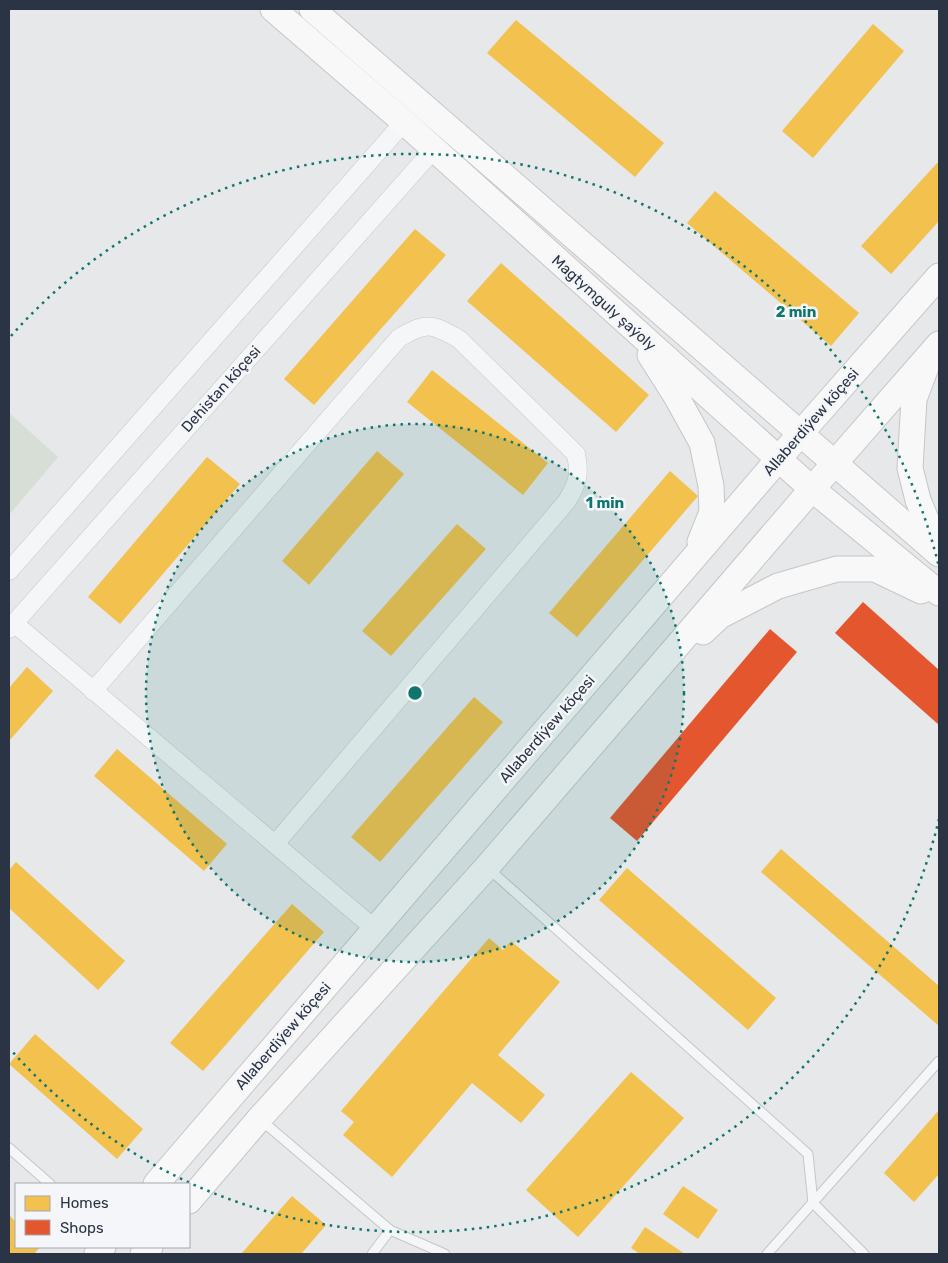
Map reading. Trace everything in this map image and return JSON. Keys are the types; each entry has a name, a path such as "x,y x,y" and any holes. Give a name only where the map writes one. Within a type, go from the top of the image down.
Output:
{"street":[{"name":"Magtymguly şaýoly","path":"273,9 404,122 812,489 939,593"},
{"name":"Magtymguly şaýoly","path":"312,9 939,554"},
{"path":"9,571 404,122"},
{"name":"Dehistan köçesi","path":"11,626 434,149"},
{"name":"Allaberdiýew köçesi","path":"157,1183 800,434 939,276"},
{"path":"615,313 644,345 676,396 702,443 711,486 712,512 691,562"},
{"path":"93,690 399,338 414,329 436,326 459,339 576,454 579,469 576,488 567,501 275,844"},
{"path":"190,1200 259,1119 488,867 835,462 935,349"},
{"path":"935,349 914,398 910,468 918,500 939,546"},
{"path":"644,685 720,616 778,586 802,579 837,569 875,569 939,600"},
{"path":"11,626 93,690 375,929"}],"lane":[{"path":"488,867 808,1154 813,1203 864,1254"},
{"path":"767,1254 939,1061"},
{"path":"259,1119 390,1230 445,1254"},
{"path":"9,1148 49,1183"},
{"path":"372,1254 390,1230"}],"shaded area":[{"path":"9,413 58,457 9,515"}],"building: Homes":[{"path":"516,20 664,143 635,177 487,53"},
{"path":"873,24 904,51 813,158 782,131"},
{"path":"939,161 939,221 891,274 861,246"},
{"path":"715,191 859,313 831,346 687,223"},
{"path":"415,229 446,255 314,405 284,379"},
{"path":"501,263 649,395 616,432 467,301"},
{"path":"432,370 548,463 523,495 407,402"},
{"path":"377,451 404,474 309,585 282,561"},
{"path":"207,457 240,484 120,624 88,597"},
{"path":"670,471 698,496 577,637 549,613"},
{"path":"457,524 486,549 391,656 362,631"},
{"path":"27,667 53,691 9,741 9,688"},
{"path":"474,697 503,722 380,862 351,837"},
{"path":"117,749 227,844 204,871 94,776"},
{"path":"781,849 939,986 939,1026 761,872"},
{"path":"16,862 125,961 98,990 9,908 9,870"},
{"path":"627,868 776,998 748,1030 599,900"},
{"path":"292,904 324,932 203,1071 170,1043"},
{"path":"489,938 503,950 511,941 560,982 498,1055 545,1095 521,1123 472,1083 392,1177 343,1135 354,1122 341,1111"},
{"path":"35,1034 143,1129 117,1159 9,1064"},
{"path":"631,1072 684,1118 578,1237 526,1190"},
{"path":"939,1110 939,1174 914,1202 884,1173"},
{"path":"683,1186 718,1210 698,1239 663,1214"},
{"path":"292,1196 326,1225 301,1254 241,1254"},
{"path":"9,1215 15,1221 15,1248 39,1248 34,1254 9,1254"},
{"path":"645,1227 685,1254 640,1254 631,1248"}],"building: Shops":[{"path":"863,602 939,670 939,725 835,633"},
{"path":"770,629 797,652 637,841 610,818"}]}
